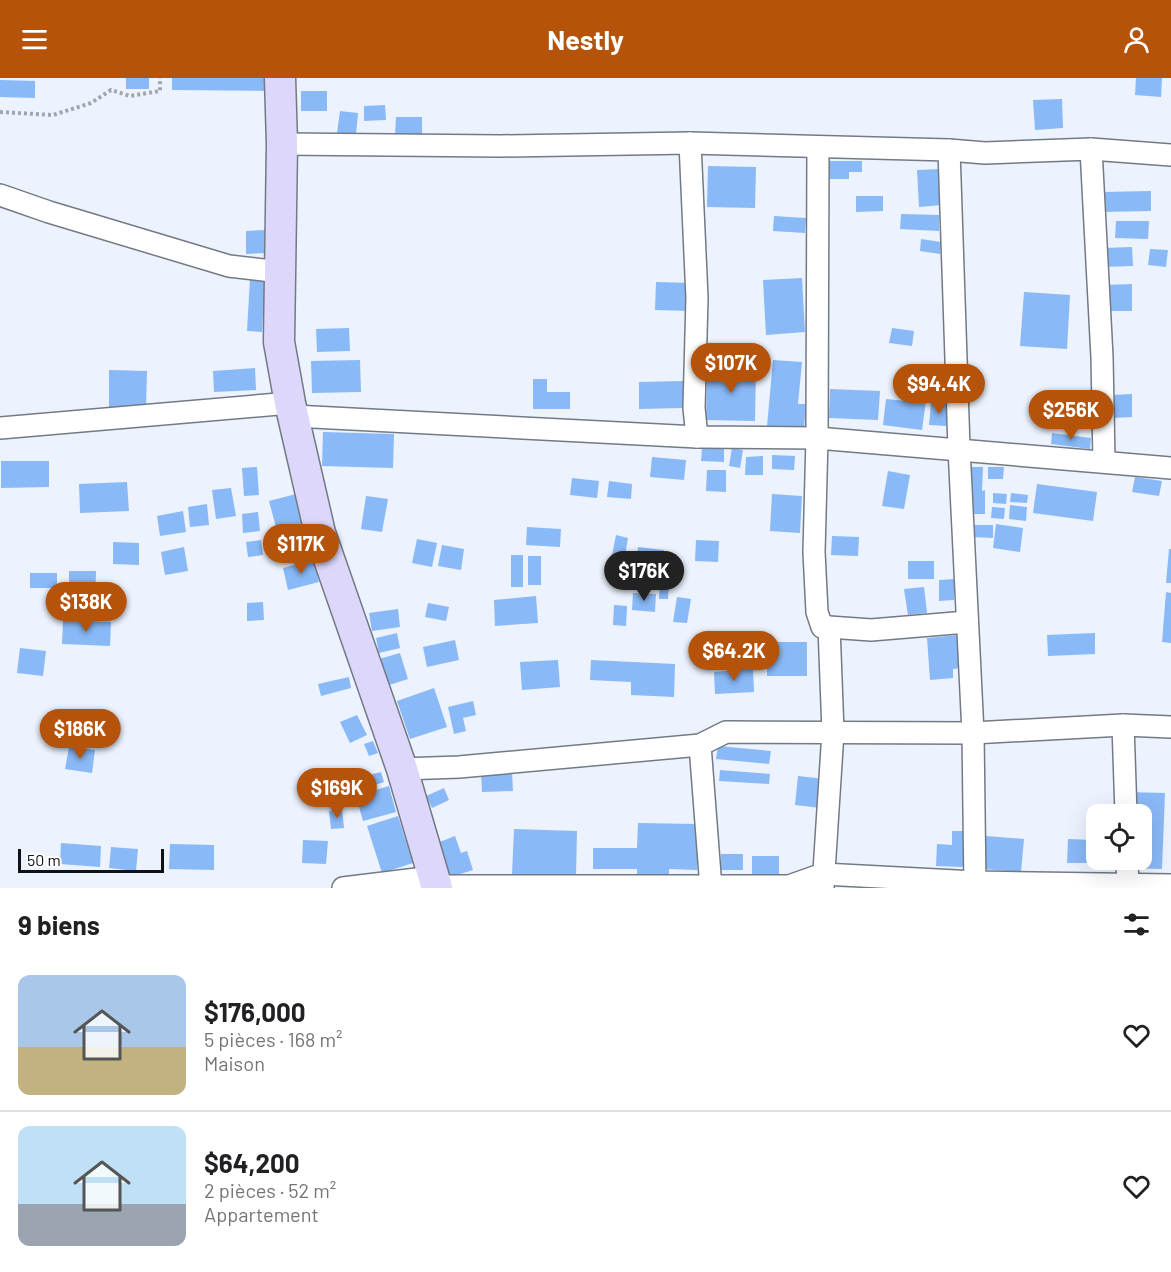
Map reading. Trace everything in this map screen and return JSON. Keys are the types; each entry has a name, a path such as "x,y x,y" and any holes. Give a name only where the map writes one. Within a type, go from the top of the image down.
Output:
{"main road":[{"path":"280,78 282,144 279,342 320,533 402,769 436,884"}],"street":[{"path":"282,144 501,146 690,143 985,153 1091,149 1171,155"},
{"path":"690,143 697,298 694,408 697,437"},
{"path":"818,147 817,438 814,552 817,612 822,627 872,630 967,622"},
{"path":"1091,149 1102,357 1104,461"},
{"path":"949,150 959,448 973,733 975,885"},
{"path":"0,195 229,266 280,272"},
{"path":"0,428 292,409 697,437 817,438 959,448 1171,468"},
{"path":"823,881 833,732 829,627"},
{"path":"402,769 459,767 700,745 726,732 973,733 1123,725 1171,727"},
{"path":"1123,725 1126,804"},
{"path":"700,745 711,887"},
{"path":"1127,870 1128,886"},
{"path":"343,888 436,884 789,886 823,881 975,885 1171,885"}],"path":[{"path":"0,112 53,115 91,103 111,90 130,96 160,91 160,78"}],"building":[{"path":"126,78 149,78 149,89 126,89"},
{"path":"172,78 270,78 270,91 172,90"},
{"path":"1136,78 1162,78 1161,97 1135,95"},
{"path":"0,80 35,81 35,98 0,97"},
{"path":"301,91 327,91 327,111 301,111"},
{"path":"1062,99 1063,128 1035,130 1033,100"},
{"path":"385,105 386,120 364,121 364,106"},
{"path":"340,111 358,113 356,135 337,133"},
{"path":"396,117 422,117 422,135 395,135"},
{"path":"824,161 862,161 862,172 849,172 849,179 824,179"},
{"path":"708,166 756,167 755,208 707,207"},
{"path":"940,169 942,205 919,207 917,170"},
{"path":"1151,191 1151,211 1102,212 1102,192"},
{"path":"856,196 883,196 883,211 856,212"},
{"path":"901,214 939,215 939,231 900,229"},
{"path":"774,216 806,218 805,233 773,231"},
{"path":"1116,221 1149,221 1148,239 1115,238"},
{"path":"265,230 266,253 246,254 246,231"},
{"path":"921,239 941,242 940,254 920,251"},
{"path":"1132,247 1133,266 1104,267 1103,248"},
{"path":"1150,249 1168,250 1166,267 1148,265"},
{"path":"802,278 805,332 766,335 763,280"},
{"path":"250,279 265,279 262,332 247,331"},
{"path":"656,282 691,283 690,311 655,310"},
{"path":"1132,284 1132,311 1105,311 1105,285"},
{"path":"1024,292 1070,295 1067,349 1020,346"},
{"path":"349,328 350,351 317,352 316,329"},
{"path":"892,328 914,331 912,346 889,343"},
{"path":"360,360 361,392 312,393 311,361"},
{"path":"773,360 802,362 798,404 806,404 804,429 767,426"},
{"path":"255,368 256,390 214,392 213,371"},
{"path":"707,368 756,368 755,421 706,420"},
{"path":"109,370 147,371 146,407 109,407"},
{"path":"533,379 547,379 547,392 570,392 570,409 533,409"},
{"path":"683,381 684,408 639,409 639,382"},
{"path":"830,389 880,391 878,420 829,418"},
{"path":"908,391 927,393 922,430 883,425 886,399 907,401"},
{"path":"1132,394 1132,417 1113,418 1112,395"},
{"path":"931,403 949,405 947,426 929,425"},
{"path":"323,432 394,434 393,468 322,466"},
{"path":"1052,433 1091,438 1090,449 1051,444"},
{"path":"702,447 724,447 724,462 701,461"},
{"path":"732,448 743,450 740,468 729,466"},
{"path":"772,455 795,456 794,470 772,469"},
{"path":"763,456 763,475 745,475 746,457"},
{"path":"652,457 686,460 684,480 650,477"},
{"path":"1,461 49,461 49,487 1,488"},
{"path":"257,467 259,495 244,496 242,468"},
{"path":"971,467 983,467 982,491 985,490 985,514 970,514"},
{"path":"988,467 1004,467 1003,479 988,479"},
{"path":"707,470 726,470 726,492 706,491"},
{"path":"888,471 910,475 904,509 882,506"},
{"path":"1135,477 1162,481 1159,496 1132,492"},
{"path":"572,478 599,481 597,498 570,495"},
{"path":"609,481 632,484 631,499 607,497"},
{"path":"127,482 129,511 80,513 79,484"},
{"path":"1037,484 1097,492 1093,521 1033,513"},
{"path":"231,488 236,516 216,519 212,490"},
{"path":"993,493 1007,494 1006,504 993,503"},
{"path":"1011,493 1028,495 1027,503 1010,502"},
{"path":"296,494 305,524 277,531 269,501"},
{"path":"772,494 802,496 800,533 770,531"},
{"path":"366,496 388,499 382,532 361,529"},
{"path":"207,504 209,525 190,527 188,507"},
{"path":"1010,505 1027,507 1026,521 1009,519"},
{"path":"992,507 1005,508 1004,519 991,518"},
{"path":"183,511 186,532 160,536 157,516"},
{"path":"258,512 260,531 243,533 242,514"},
{"path":"996,524 1023,528 1020,552 993,548"},
{"path":"973,525 993,525 993,538 973,537"},
{"path":"527,527 561,529 560,547 526,545"},
{"path":"310,533 314,551 283,560 278,542"},
{"path":"616,535 628,538 623,568 610,566"},
{"path":"832,536 859,537 858,556 831,555"},
{"path":"417,539 437,543 432,567 412,563"},
{"path":"261,540 263,555 248,557 246,542"},
{"path":"696,540 719,541 718,562 695,561"},
{"path":"113,542 139,543 139,565 113,564"},
{"path":"442,545 464,549 461,570 438,566"},
{"path":"184,547 188,571 165,575 161,552"},
{"path":"638,547 664,550 662,575 635,572"},
{"path":"1169,549 1171,549 1171,583 1166,583"},
{"path":"511,555 523,555 523,587 511,587"},
{"path":"528,556 541,556 541,585 528,585"},
{"path":"314,560 319,582 288,590 283,568"},
{"path":"908,561 934,561 934,579 908,579"},
{"path":"69,571 96,571 95,604 69,604"},
{"path":"30,573 57,573 57,588 30,588"},
{"path":"954,579 954,600 939,601 939,580"},
{"path":"660,583 669,584 668,599 659,599"},
{"path":"924,587 927,613 908,615 904,589"},
{"path":"1166,592 1171,593 1171,643 1162,642"},
{"path":"633,593 656,594 655,612 632,610"},
{"path":"536,596 538,623 495,626 494,600"},
{"path":"677,597 691,599 687,623 673,622"},
{"path":"263,602 264,620 247,621 247,603"},
{"path":"428,603 449,607 446,621 425,617"},
{"path":"614,605 627,606 626,626 613,625"},
{"path":"398,609 400,627 372,631 369,613"},
{"path":"63,620 111,622 110,646 62,644"},
{"path":"397,633 400,648 379,653 376,638"},
{"path":"1095,633 1095,654 1048,656 1047,635"},
{"path":"958,635 961,668 953,669 953,678 930,680 927,638"},
{"path":"455,640 459,660 427,667 423,647"},
{"path":"767,642 807,642 807,676 767,676"},
{"path":"20,648 46,651 43,676 17,673"},
{"path":"400,653 408,679 386,686 379,659"},
{"path":"558,660 560,687 522,690 520,662"},
{"path":"591,660 675,664 674,697 631,695 631,682 590,680"},
{"path":"753,669 754,692 715,694 714,672"},
{"path":"349,677 351,688 321,696 318,684"},
{"path":"434,688 447,727 410,739 397,701"},
{"path":"473,701 476,715 463,718 466,731 454,734 448,707"},
{"path":"357,715 367,735 350,743 340,722"},
{"path":"373,741 378,753 369,756 364,744"},
{"path":"718,746 771,751 769,764 716,759"},
{"path":"69,747 95,750 92,773 65,769"},
{"path":"720,770 770,774 769,784 719,781"},
{"path":"512,771 513,791 482,792 481,772"},
{"path":"381,772 384,782 372,786 369,775"},
{"path":"798,776 825,779 821,808 795,805"},
{"path":"389,786 396,812 363,821 356,796"},
{"path":"444,788 449,800 432,808 426,796"},
{"path":"1127,792 1165,793 1162,869 1152,869 1152,804 1126,804"},
{"path":"342,809 344,828 331,829 329,811"},
{"path":"398,816 413,863 382,873 367,826"},
{"path":"638,823 698,824 697,870 669,869 669,876 637,875 637,869 593,869 593,848 637,848"},
{"path":"514,829 577,831 576,877 512,874"},
{"path":"952,831 964,831 963,867 936,866 937,844 952,845"},
{"path":"455,836 461,853 467,851 473,870 448,878 437,843"},
{"path":"986,836 1024,839 1021,872 983,869"},
{"path":"1068,839 1086,840 1086,863 1067,863"},
{"path":"303,840 328,841 326,864 302,863"},
{"path":"61,843 101,846 100,867 60,864"},
{"path":"170,844 214,845 214,870 169,869"},
{"path":"111,847 138,849 136,871 109,868"},
{"path":"721,854 743,854 743,870 721,870"},
{"path":"752,856 779,856 779,874 752,874"}]}
